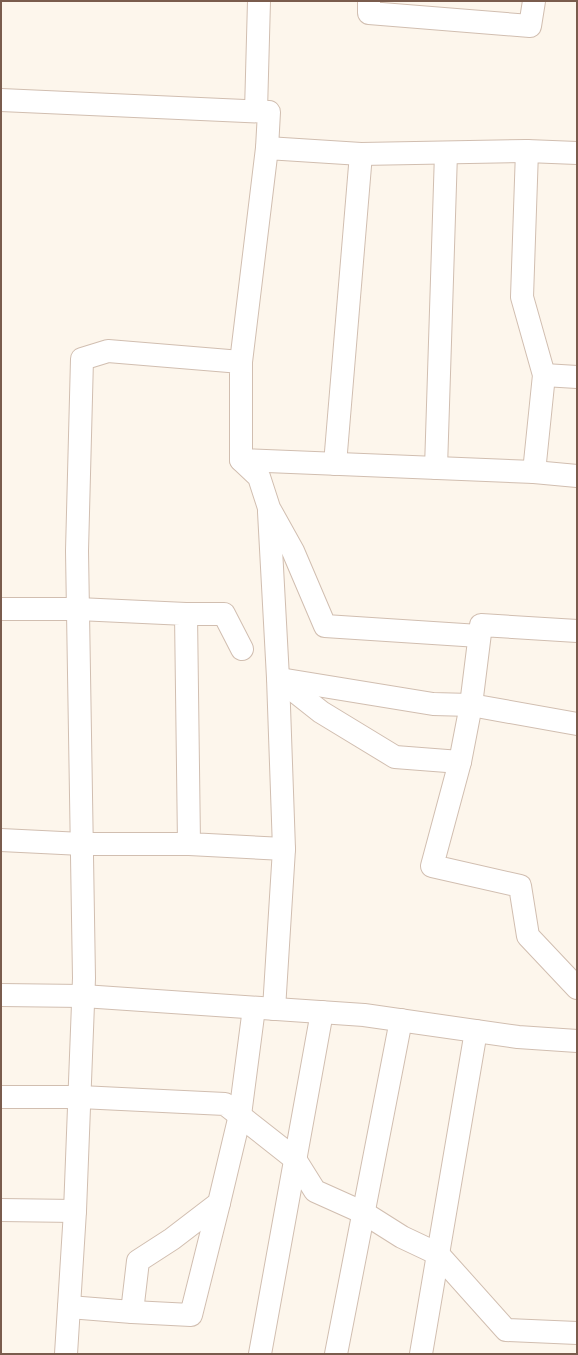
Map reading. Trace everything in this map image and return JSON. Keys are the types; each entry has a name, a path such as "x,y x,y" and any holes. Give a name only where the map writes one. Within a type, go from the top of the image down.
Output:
{"street":[{"path":"256,111 259,1"},
{"path":"369,1 369,13 530,26 534,1"},
{"path":"1,100 269,112 267,148 240,362 241,460 259,477 269,508 293,551 325,626 479,636"},
{"path":"267,148 361,154 526,151 577,153"},
{"path":"526,151 522,297 544,375 534,472"},
{"path":"436,468 446,153"},
{"path":"335,464 361,154"},
{"path":"66,1354 75,1211 84,978 77,551 82,359 108,351 240,362"},
{"path":"544,375 577,377"},
{"path":"241,460 534,472 577,476"},
{"path":"69,1308 191,1315 219,1203 264,1008 284,849 278,678 269,508"},
{"path":"1,608 224,614 242,649"},
{"path":"186,614 189,844"},
{"path":"577,631 481,625 471,705 460,762 432,866 520,886 528,936 577,988"},
{"path":"278,678 433,704 471,705 577,724"},
{"path":"278,678 321,712 395,757 460,762"},
{"path":"1,840 82,844 189,844 284,849"},
{"path":"1,995 83,996 364,1015 518,1037 577,1041"},
{"path":"260,1354 322,1012"},
{"path":"336,1354 401,1020"},
{"path":"421,1354 476,1031"},
{"path":"1,1097 80,1098 225,1104 295,1159 315,1191 364,1213 402,1237 438,1254 506,1330 577,1334"},
{"path":"132,1312 138,1261 172,1239 219,1203"},
{"path":"1,1210 75,1211"}]}
